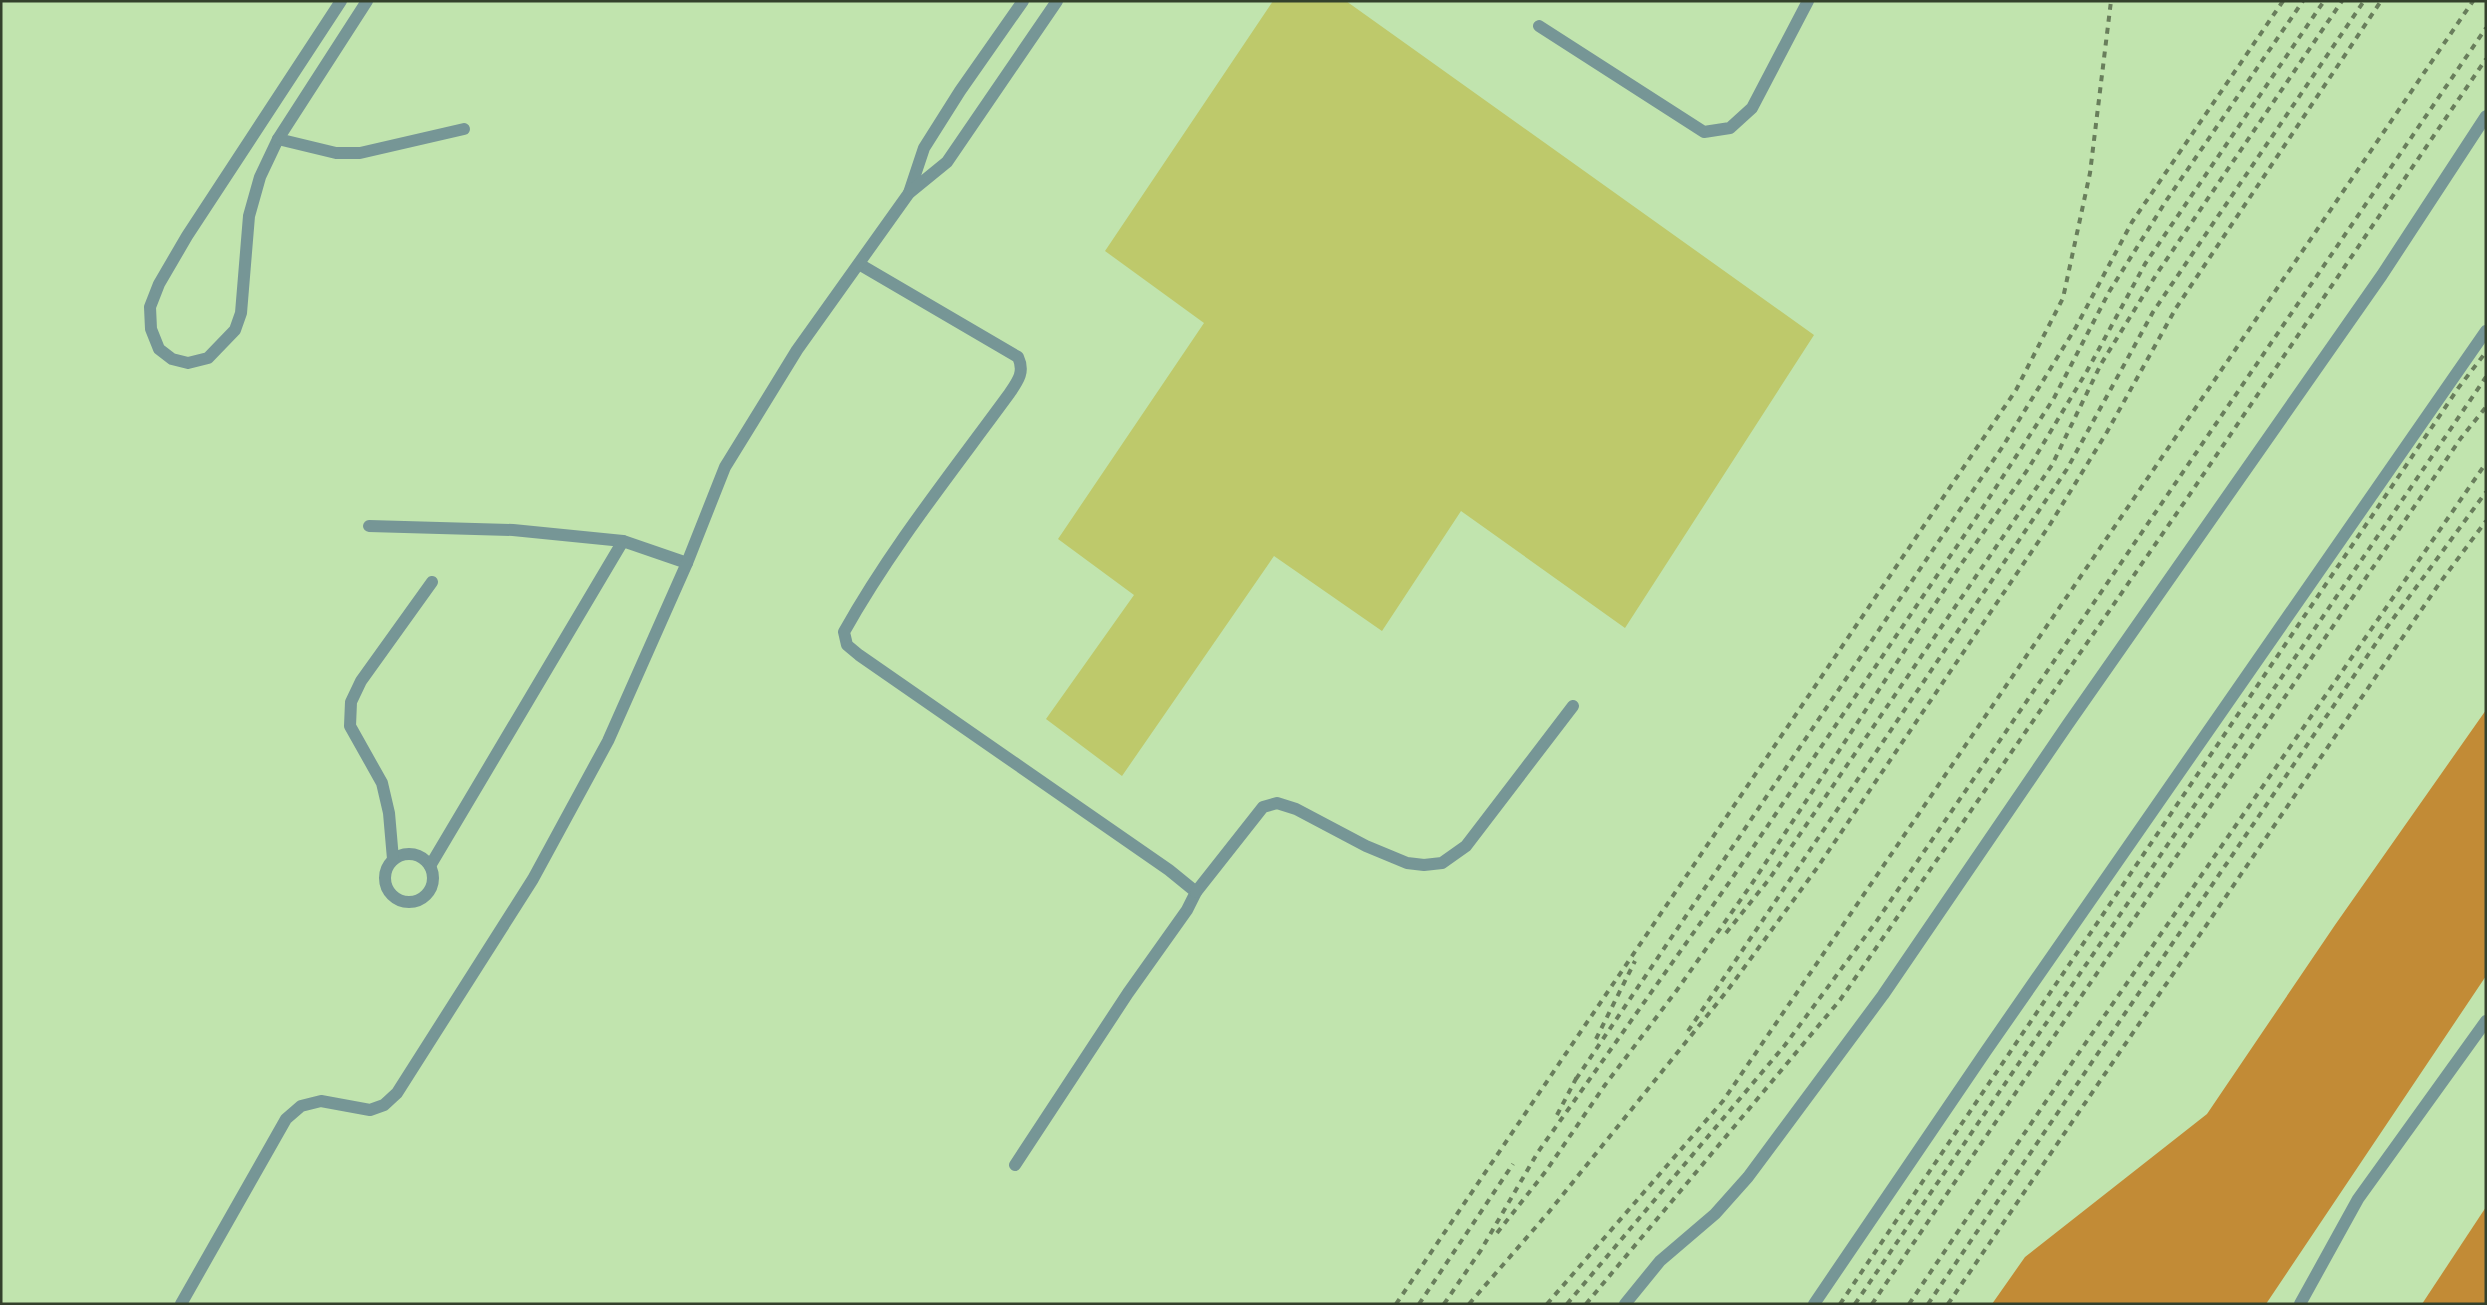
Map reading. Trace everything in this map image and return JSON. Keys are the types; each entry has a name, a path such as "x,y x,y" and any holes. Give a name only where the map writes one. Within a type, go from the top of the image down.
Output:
{"lane":[{"path":"341,1 188,236 159,284 150,307 151,329 159,349 172,360 188,363 208,358 221,348 236,330 241,313 249,216 260,177 278,139 367,1"},
{"path":"910,193 924,148 960,91 1023,1"},
{"path":"181,1304 286,1119 301,1106 321,1101 370,1110 384,1105 397,1093 533,879 608,741 687,563 726,467 797,350 910,193 946,162 1058,1"},
{"path":"1539,26 1704,132 1730,128 1752,108 1808,1"},
{"path":"1625,1304 1660,1261 1715,1214 1748,1177 1883,995 2068,724 2382,275 2486,116"},
{"path":"278,139 336,153 360,153 464,129"},
{"path":"859,264 1014,354 1022,365 1022,375 916,521 856,610 844,632 847,644 859,655 1161,865 1196,892"},
{"path":"1814,1304 2048,962 2486,331"},
{"path":"368,526 512,530 623,541 687,563"},
{"path":"430,866 623,541"},
{"path":"393,860 408,854 424,859 430,866 432,882 430,890 418,900 409,902 394,897 388,890 385,874 393,860 389,813 382,783 350,726 351,702 361,681 432,582"},
{"path":"1015,1165 1128,993 1187,910 1196,892 1263,807 1277,803 1296,809 1366,846 1406,863 1442,864 1466,846 1573,706"},
{"path":"2300,1304 2358,1199 2486,1021"}],"shaded area":[{"path":"2486,710 2486,976 2266,1304 1992,1304 2025,1257 2207,1114 2335,925"},
{"path":"2486,1207 2486,1304 2422,1304"}],"building":[{"path":"1273,1 1346,1 1814,335 1625,628 1461,511 1382,631 1274,556 1122,776 1046,719 1134,595 1058,539 1204,323 1105,251"}],"railway":[{"path":"1396,1304 2016,390 2063,298 2090,173 2111,1"},
{"path":"1576,1079 2003,446 2076,327 2132,222 2283,1"},
{"path":"1444,1304 1481,1250 1538,1152 1733,877 1976,518 2054,398 2109,292 2166,201 2303,1"},
{"path":"1497,1233 1546,1171 1605,1085 1677,990 1751,885 1962,563 2028,469 2087,371 2145,264 2324,1"},
{"path":"1726,933 1770,878 2052,465 2101,364 2156,275 2342,1"},
{"path":"1688,1031 2067,469 2153,312 2364,1"},
{"path":"1469,1304 1548,1213 1727,991 1817,868 2049,526 2107,432 2176,308 2381,1"},
{"path":"1547,1304 1723,1101 2473,1"},
{"path":"1567,1304 1785,1045 1876,922 2486,28"},
{"path":"1586,1304 1840,1000 2188,497 2486,59"},
{"path":"1840,1304 2459,387 2486,352"},
{"path":"1855,1304 2486,377"},
{"path":"1872,1304 2461,438 2486,407"},
{"path":"1909,1304 2078,1054 2486,463"},
{"path":"1928,1304 2387,627 2486,492"},
{"path":"1948,1304 2439,584 2486,521"},
{"path":"1596,1039 1635,961"},
{"path":"1557,1115 1579,1073"},
{"path":"1419,1304 1513,1164"}]}
